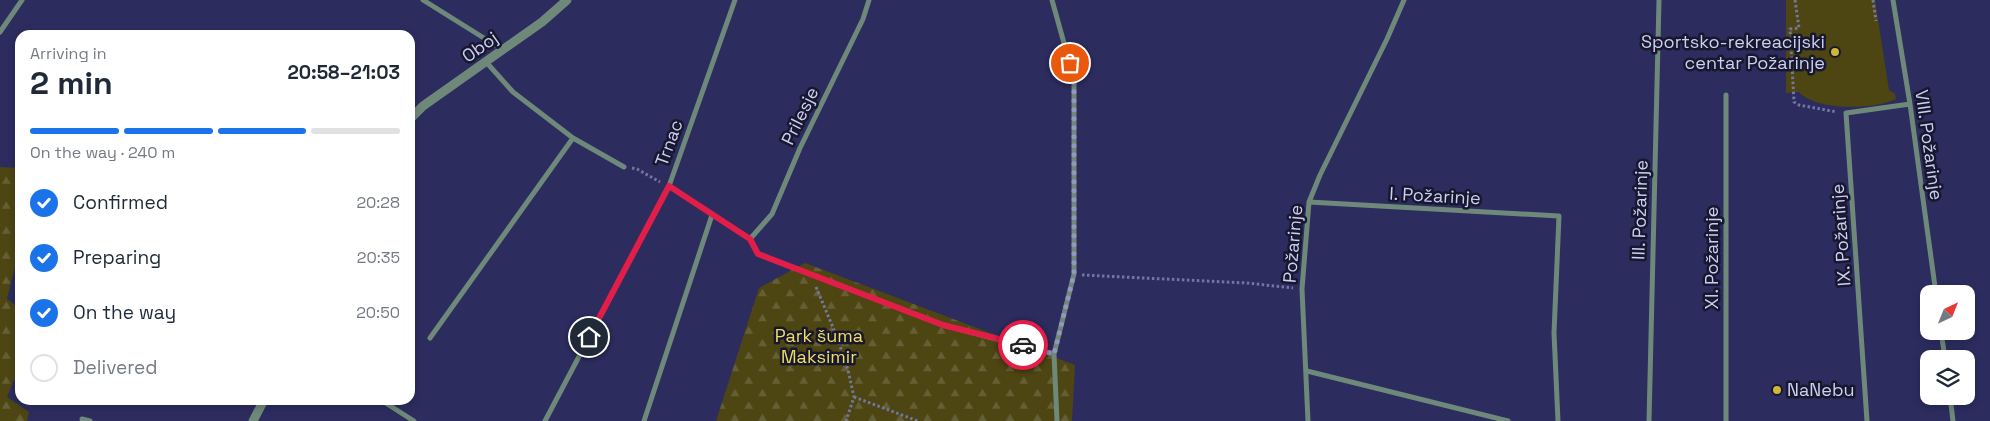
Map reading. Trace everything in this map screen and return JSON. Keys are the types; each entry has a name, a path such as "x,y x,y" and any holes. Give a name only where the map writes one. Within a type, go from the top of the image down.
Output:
{"street":[{"path":"0,32 22,0"},
{"path":"423,0 503,50"},
{"name":"Oboj","path":"415,114 423,106 542,22 567,0"},
{"name":"Trnac","path":"545,421 669,186 735,0"},
{"name":"Prilesje","path":"750,239 772,214 800,148 862,19 869,0"},
{"path":"1052,0 1074,79 1074,274 1054,354 1057,421"},
{"name":"Požarinje","path":"1308,421 1302,288 1309,202 1320,175 1387,39 1404,0"},
{"name":"III. Požarinje","path":"1649,421 1660,0"},
{"name":"VIII. Požarinje","path":"1893,0 1910,104 1935,285"},
{"path":"487,62 513,92 573,138 624,167"},
{"name":"XI. Požarinje","path":"1726,95 1726,421"},
{"path":"1846,113 1910,104"},
{"name":"IX. Požarinje","path":"1846,113 1867,421"},
{"path":"430,338 573,138"},
{"path":"669,186 750,239 758,254 943,325 1054,354"},
{"name":"I. Požarinje","path":"1309,202 1559,216 1554,333 1558,421"},
{"path":"644,421 712,215"},
{"path":"1307,371 1508,421"},
{"path":"253,421 261,405"},
{"path":"389,405 414,421"},
{"path":"1951,405 1953,421"},
{"path":"82,418 90,421"}],"path":[{"path":"1796,0 1798,28 1790,29 1794,102 1799,105 1846,113"},
{"path":"1873,0 1876,21"},
{"path":"624,167 637,169 669,186"},
{"path":"1074,274 1247,283 1302,288"},
{"path":"812,275 838,337 854,397 846,421"},
{"path":"854,397 918,421"}],"green space":[{"name":"Sportsko-rekreacijski centar Požarinje","path":"1786,0 1875,0 1889,90 1895,94 1896,99 1874,105 1846,107 1818,103 1799,92 1786,93"},
{"path":"0,167 15,168 15,266 7,299 15,305 15,378 7,397 15,402 15,405 19,405 29,412 27,421 0,421"},
{"name":"Park šuma Maksimir","path":"805,263 1075,365 1072,421 716,421 759,288"}],"way so far":[{"path":"1023,345 1054,354 1074,274 1074,79 1070,63"}],"place":[{"name":"Sportsko-rekreacijski centar Požarinje","path":"1835,52"},
{"name":"NaNebu","path":"1777,390"}],"route":[{"path":"589,337 669,186 750,239 758,254 943,325 1023,345"}]}
